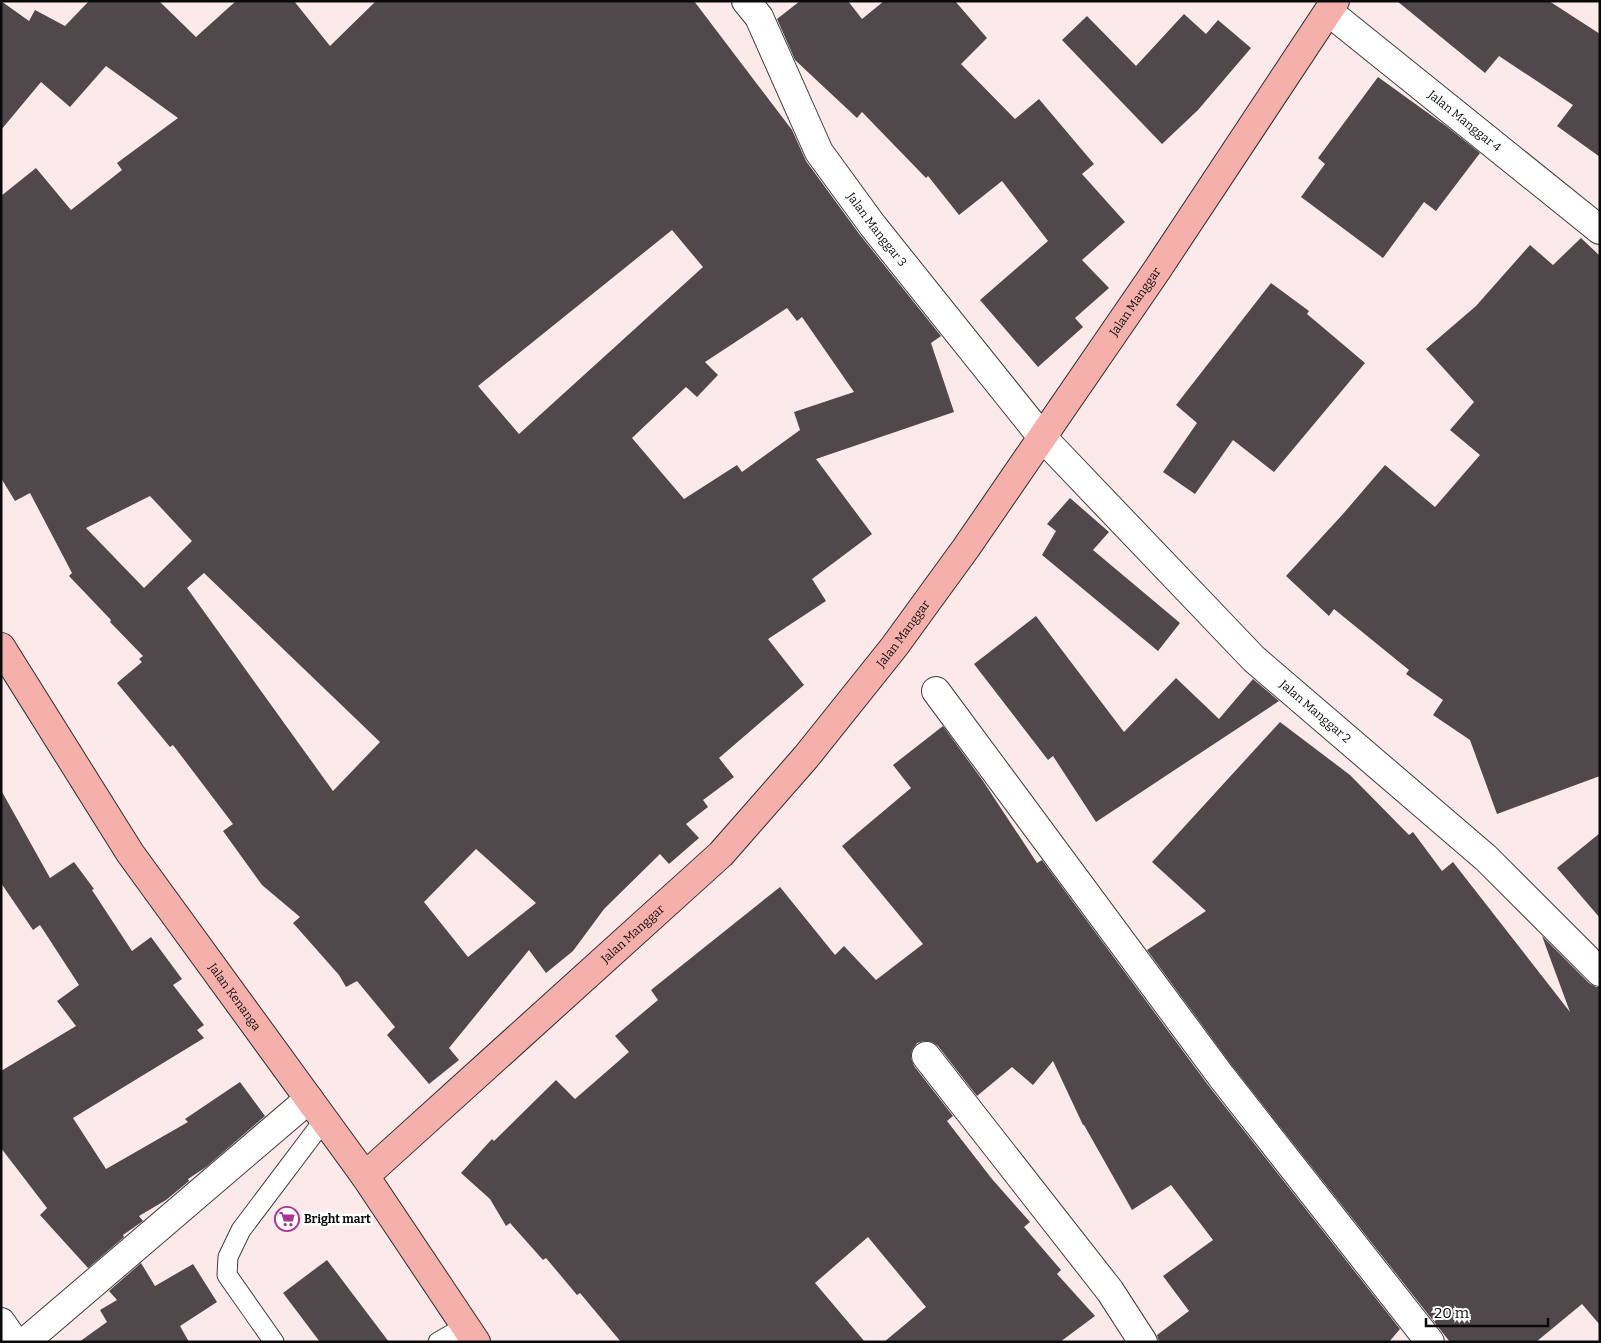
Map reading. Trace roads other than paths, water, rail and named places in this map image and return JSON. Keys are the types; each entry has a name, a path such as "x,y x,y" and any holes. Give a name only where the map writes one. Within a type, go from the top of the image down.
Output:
{"main road":[{"name":"Jalan Manggar","path":"365,1176 721,854 806,757 894,647 966,548 1157,270 1332,6"},
{"name":"Jalan Kenanga","path":"1,647 130,853 365,1176 471,1334"}],"street":[{"name":"Jalan Manggar 3","path":"746,1 759,17 819,152 873,226 1042,437"},
{"name":"Jalan Manggar 4","path":"1332,6 1600,230"},
{"name":"Jalan Manggar 2","path":"1042,437 1254,659 1486,858 1600,972"},
{"path":"936,692 1221,1076 1430,1342"},
{"path":"926,1056 1110,1291 1143,1342"},
{"path":"25,1342 317,1110"},
{"path":"1,1322 15,1342"}],"lane":[{"path":"274,1342 227,1275 228,1257 241,1230 317,1110"},
{"path":"438,1342 471,1334"}],"place":[{"name":"Bright mart","path":"287,1219"}]}
